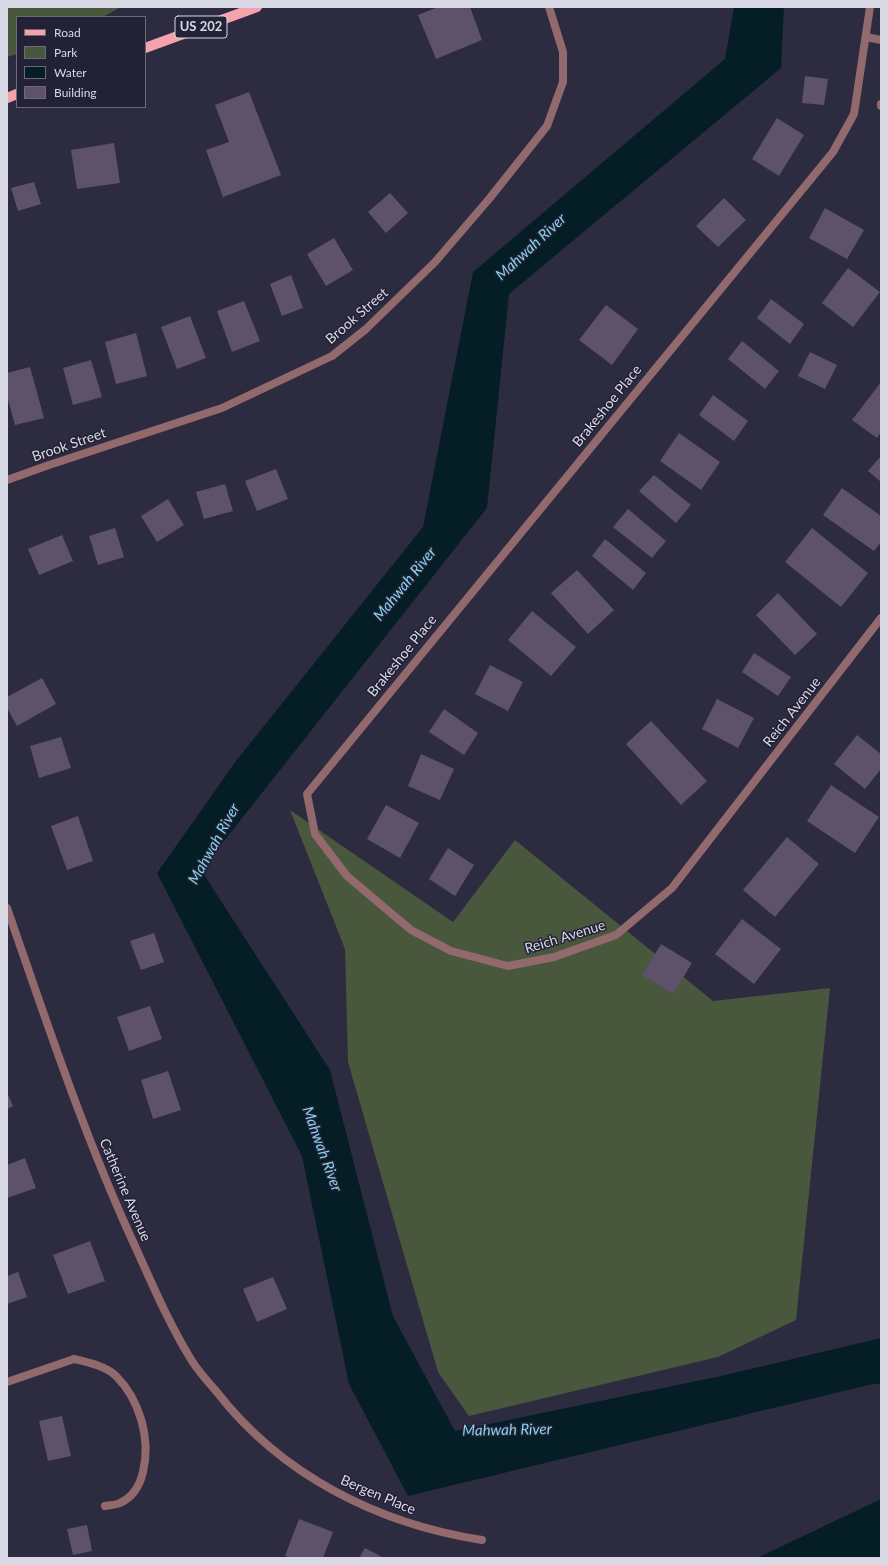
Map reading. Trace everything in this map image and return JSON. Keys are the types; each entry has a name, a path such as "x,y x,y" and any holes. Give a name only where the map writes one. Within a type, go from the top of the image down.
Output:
{"main road":[{"name":"US 202","path":"146,48 256,7"}],"street":[{"name":"Brook Street","path":"7,480 49,464 222,408 332,356 366,329 435,262 489,200 547,126 562,82 563,52 549,7"},
{"name":"Brakeshoe Place","path":"307,794 833,152 854,114 870,7"},
{"path":"866,37 881,40"},
{"name":"Reich Avenue","path":"307,794 315,834 347,876 411,930 451,951 508,966 554,957 616,935 672,888 881,618"},
{"name":"Catherine Avenue","path":"7,908 78,1113 114,1201 172,1327 194,1364 229,1409 274,1452"},
{"path":"7,1382 74,1359 93,1364 115,1374 131,1393 141,1419 146,1440 146,1459 140,1483 131,1495 120,1503 105,1506"},
{"name":"Bergen Place","path":"274,1452 310,1478 354,1502 400,1521 455,1536 482,1540"}],"green space":[{"path":"7,7 121,7 105,16 16,16 16,54 7,57"},
{"path":"290,810 453,922 515,840 713,1001 830,988 796,1320 718,1357 469,1416 438,1372 348,1062 345,949"}],"water":[{"name":"Mahwah River","path":"734,7 784,7 781,68 509,294 487,508 201,870 330,1070 393,1316 455,1431 721,1376 881,1338 881,1384 873,1384 408,1496 349,1384 302,1156 157,873 236,761 423,527 473,272 725,59"},
{"path":"881,1499 881,1558 757,1558"}],"building":[{"path":"438,7 470,7 482,40 436,59 418,15"},
{"path":"805,76 828,79 824,105 802,103"},
{"path":"249,92 281,175 223,197 206,150 229,142 215,105"},
{"path":"777,118 804,135 779,176 752,159"},
{"path":"114,143 120,183 77,189 71,150"},
{"path":"34,182 41,204 18,211 11,188"},
{"path":"390,193 408,213 386,233 368,212"},
{"path":"724,198 746,220 718,247 696,226"},
{"path":"825,208 864,230 847,259 809,238"},
{"path":"334,238 353,270 326,286 307,254"},
{"path":"848,268 880,292 853,327 822,303"},
{"path":"291,275 303,308 282,316 270,284"},
{"path":"771,299 804,324 790,344 757,318"},
{"path":"244,301 260,341 232,352 217,311"},
{"path":"606,305 638,329 612,365 579,340"},
{"path":"190,316 206,358 177,369 161,327"},
{"path":"136,333 147,376 116,384 105,342"},
{"path":"742,341 779,371 765,389 728,359"},
{"path":"810,352 837,365 825,389 798,376"},
{"path":"91,360 102,397 73,405 63,368"},
{"path":"30,367 44,418 15,425 7,396 7,373"},
{"path":"881,382 881,432 877,438 852,420"},
{"path":"713,395 748,421 734,441 699,415"},
{"path":"679,433 720,462 701,490 660,461"},
{"path":"881,456 881,482 868,471"},
{"path":"276,469 288,499 257,511 245,481"},
{"path":"654,475 691,505 676,523 639,491"},
{"path":"225,484 233,511 204,519 196,492"},
{"path":"842,488 881,516 881,542 874,551 823,515"},
{"path":"168,499 184,525 157,542 141,516"},
{"path":"628,509 666,541 652,558 613,527"},
{"path":"115,528 124,557 98,565 89,536"},
{"path":"812,528 868,573 841,607 785,562"},
{"path":"62,535 73,561 39,575 28,549"},
{"path":"605,539 646,573 633,590 592,556"},
{"path":"577,570 614,610 588,634 551,593"},
{"path":"778,593 817,634 795,655 756,615"},
{"path":"532,611 576,647 551,676 508,640"},
{"path":"754,653 791,677 778,696 742,672"},
{"path":"490,665 523,682 508,711 475,694"},
{"path":"42,678 56,704 17,726 7,708 7,697"},
{"path":"717,699 754,718 738,748 702,729"},
{"path":"444,709 478,733 464,755 429,732"},
{"path":"651,721 707,781 681,805 626,744"},
{"path":"857,735 881,754 881,769 865,789 834,764"},
{"path":"61,737 71,768 39,778 30,746"},
{"path":"421,754 454,769 440,800 408,786"},
{"path":"831,785 879,817 855,853 807,821"},
{"path":"386,805 419,823 400,858 367,839"},
{"path":"78,816 93,861 67,870 51,826"},
{"path":"787,837 819,864 775,917 743,890"},
{"path":"448,848 474,865 455,896 429,879"},
{"path":"742,919 781,949 754,984 715,954"},
{"path":"154,933 164,962 141,970 130,941"},
{"path":"661,944 692,963 673,994 642,975"},
{"path":"150,1006 162,1039 129,1051 117,1017"},
{"path":"168,1071 181,1110 153,1119 141,1080"},
{"path":"7,1092 13,1106 7,1109"},
{"path":"25,1158 36,1188 7,1198 7,1165"},
{"path":"90,1241 105,1281 68,1294 53,1255"},
{"path":"18,1272 27,1297 7,1304 7,1276"},
{"path":"273,1277 287,1309 257,1322 243,1289"},
{"path":"62,1416 71,1456 48,1461 39,1421"},
{"path":"299,1519 333,1532 323,1558 291,1558 285,1556"},
{"path":"87,1525 92,1551 73,1555 67,1529"},
{"path":"365,1548 384,1558 359,1558"}]}
